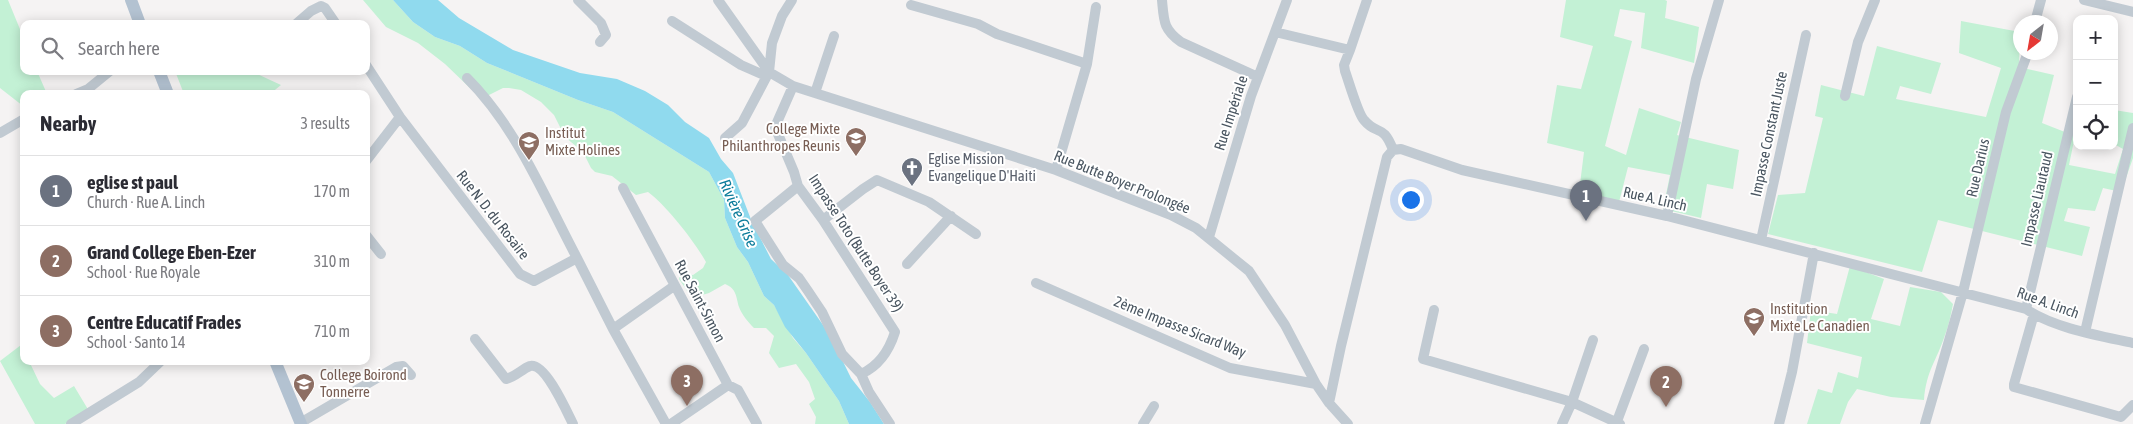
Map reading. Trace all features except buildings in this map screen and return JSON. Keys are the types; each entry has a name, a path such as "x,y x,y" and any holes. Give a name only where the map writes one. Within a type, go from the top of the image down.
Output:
{"main road":[{"path":"131,0 138,20"},
{"path":"160,75 166,90"},
{"path":"278,365 301,423"}],"street":[{"path":"578,0 601,24 606,35 600,42"},
{"name":"Rue Butte Boyer Prolongée","path":"719,0 768,74 793,86 1056,170 1171,215 1209,237 1249,271 1285,325 1316,384 1329,403 1348,424"},
{"path":"724,138 742,123 768,74 772,43 782,16 792,0"},
{"path":"1162,0 1164,22 1170,34 1181,42 1258,77"},
{"name":"Rue Impériale","path":"1209,237 1258,77 1287,0"},
{"path":"1329,403 1387,157 1393,150 1388,136 1383,131 1370,126 1362,119 1345,71 1344,65 1367,0"},
{"path":"1667,216 1696,79 1719,0"},
{"path":"1845,96 1858,42 1875,0"},
{"path":"2037,15 2041,0"},
{"path":"2084,0 2133,12"},
{"path":"301,20 311,11 321,6 325,8 333,20"},
{"path":"911,6 978,24 997,34 1087,64"},
{"path":"1056,170 1087,64 1096,7"},
{"path":"672,21 741,65 768,74"},
{"path":"1275,32 1350,50"},
{"name":"Impasse Constant Juste","path":"1761,240 1806,35"},
{"path":"816,93 834,36"},
{"name":"Rue Darius","path":"1925,424 1963,292 2006,112 2025,60"},
{"name":"Rue N. D. du Rosaire","path":"370,71 400,117 520,274 534,281 577,258"},
{"path":"86,90 105,75"},
{"path":"467,78 481,92 525,156 613,329 666,424"},
{"name":"Impasse Toto (Butte Boyer 39)","path":"793,86 774,127 794,172 798,186 823,220 895,332 890,347 878,362 871,369 860,374"},
{"name":"Impasse Liautaud","path":"2075,105 2014,388 2121,417 2133,405"},
{"path":"370,156 400,117"},
{"path":"0,133 20,121"},
{"path":"2085,332 2133,128"},
{"name":"Rue A. Linch","path":"1393,150 1401,149 1462,170 1667,216 1814,253 1963,292 2030,312 2085,332 2133,343"},
{"path":"823,220 863,188 877,180 929,202 976,234"},
{"path":"798,186 755,221 783,265 799,278 822,312 842,354 860,374 869,392 890,424"},
{"name":"Rue Saint-Simon","path":"623,188 728,385 738,390 757,424"},
{"path":"906,264 951,216"},
{"path":"370,240 381,254"},
{"path":"1779,424 1792,372 1814,253"},
{"name":"2ème Impasse Sicard Way","path":"1036,283 1230,368 1316,384"},
{"path":"613,329 674,286"},
{"path":"1434,310 1423,359 1572,402 1617,424 1644,349"},
{"path":"475,339 506,379 529,366 540,368 552,384 573,424"},
{"path":"1562,424 1572,402 1593,340"},
{"path":"71,424 139,382 157,365"},
{"path":"301,423 398,366 406,369 410,375"},
{"path":"671,424 728,385"},
{"path":"1143,424 1154,406"}],"green space":[{"path":"0,0 8,0 20,29 20,75 39,75 45,90 20,90 20,104 0,88"},
{"path":"363,0 393,0 413,22 435,37 460,46 487,63 578,100 613,112 709,172 724,200 725,218 737,247 748,262 764,296 774,305 793,338 806,353 839,401 849,424 815,424 816,417 809,404 815,399 809,382 796,364 779,368 769,353 774,336 766,328 754,328 743,316 732,288 725,284 709,293 692,298 679,279 681,273 693,275 703,268 706,262 680,224 655,198 648,192 636,195 612,176 595,172 583,152 565,137 554,115 541,102 521,90 503,88 487,96 471,89 445,64 418,43 386,27"},
{"path":"1566,0 1665,0 1667,1 1665,18 1699,27 1694,63 1641,48 1645,13 1620,9 1614,36 1632,41 1605,146 1626,155 1639,108 1681,122 1677,135 1739,150 1733,189 1707,184 1701,218 1663,209 1670,175 1628,167 1619,202 1579,192 1584,152 1547,143 1557,85 1581,89 1593,46 1560,37"},
{"path":"1961,21 2013,31 2013,60 2019,60 2019,67 2054,75 2042,123 2073,135 2069,165 2115,174 2123,149 2118,146 2118,111 2133,113 2133,158 2121,192 2103,188 2095,211 2068,208 2064,221 2090,227 2082,256 1938,220 1922,272 1768,234 1778,195 1805,193 1823,118 1815,116 1821,85 1864,96 1877,46 1941,63 1931,94 1900,86 1896,99 1986,117 2001,68 1959,53"},
{"path":"177,75 260,75 281,85 275,90 182,90"},
{"path":"1850,266 1884,279 1871,319 1900,326 1910,287 1941,292 1953,304 1949,323 1929,373 1924,400 1891,397 1857,389 1848,402 1840,424 1807,424 1818,389 1832,393 1838,372 1858,378 1862,357 1807,343 1811,310 1837,314"},
{"path":"20,346 20,365 31,365 40,384 54,398 74,386 89,411 65,424 35,424 0,361"}],"water":[{"name":"Rivière Grise","path":"393,0 438,0 459,18 513,50 580,73 617,79 645,91 668,105 685,122 709,138 721,159 733,173 752,222 771,259 788,275 830,335 851,378 884,424 849,424 839,401 806,353 785,327 774,305 764,296 748,262 737,247 725,218 724,200 709,172 613,112 578,100 487,63 460,46 435,37 413,22"}],"place":[{"name":"College Mixte Philanthropes Reunis","path":"856,157"},
{"name":"Institut Mixte Holines","path":"529,161"},
{"name":"Eglise Mission Evangelique D'Haiti","path":"912,187"},
{"name":"eglise st paul","path":"1586,221"},
{"name":"Institution Mixte Le Canadien","path":"1754,337"},
{"name":"College Boirond Tonnerre","path":"304,403"},
{"name":"Centre Educatif Frades","path":"687,406"},
{"name":"Grand College Eben-Ezer","path":"1666,407"}]}
